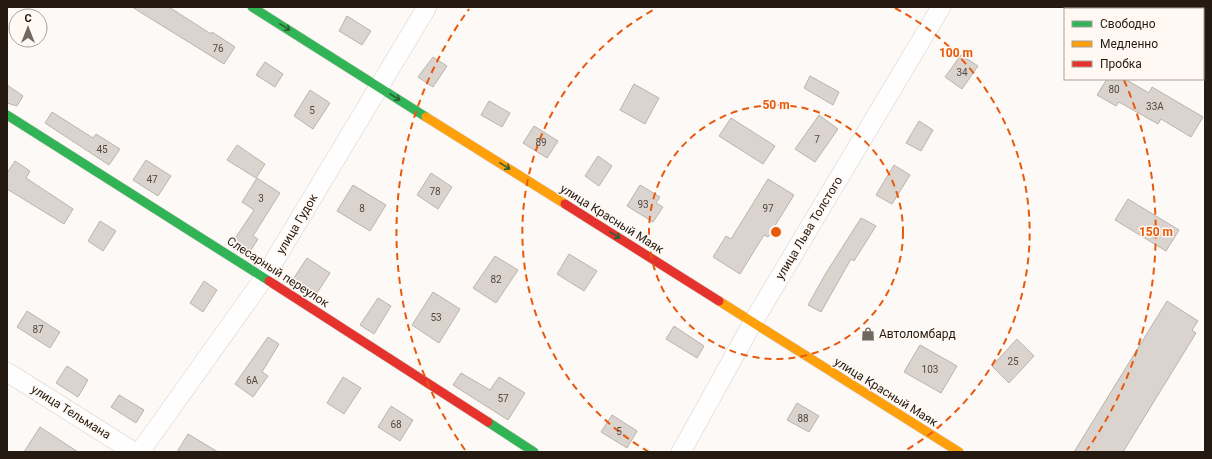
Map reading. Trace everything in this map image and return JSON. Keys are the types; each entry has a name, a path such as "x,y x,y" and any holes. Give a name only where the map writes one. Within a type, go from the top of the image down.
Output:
{"main road":[{"name":"улица Красный Маяк","path":"252,7 959,452"},
{"name":"Слесарный переулок","path":"7,115 534,452"}],"street":[{"name":"улица Гудок","path":"140,452 264,278 427,7"},
{"name":"улица Льва Толстого","path":"682,452 753,322 941,7"},
{"name":"улица Тельмана","path":"7,372 134,452"}],"building":[{"path":"132,7 169,7 211,34 212,32 235,47 224,64"},
{"path":"347,16 371,31 362,45 339,31"},
{"path":"961,55 978,66 962,89 945,77"},
{"path":"433,57 447,66 433,87 418,77"},
{"path":"265,62 283,74 275,87 256,75"},
{"path":"810,76 839,92 833,105 804,88"},
{"path":"1106,80 1127,80 1149,93 1152,87 1203,117 1191,137 1161,119 1158,124 1119,102 1116,106 1097,95"},
{"path":"634,84 659,98 645,124 620,110"},
{"path":"7,85 23,96 17,106 7,103"},
{"path":"310,90 330,103 313,129 294,116"},
{"path":"489,101 510,113 502,127 481,115"},
{"path":"52,112 93,138 96,134 120,149 109,165 45,123"},
{"path":"819,115 838,129 815,162 795,149"},
{"path":"731,118 775,146 763,164 719,136"},
{"path":"919,121 933,130 921,151 906,143"},
{"path":"534,126 558,141 547,158 523,143"},
{"path":"237,145 265,164 256,178 227,160"},
{"path":"598,156 612,166 599,186 585,176"},
{"path":"146,160 171,176 158,196 133,180"},
{"path":"15,161 30,171 26,178 73,209 64,224 7,189 7,173"},
{"path":"894,165 910,175 892,204 876,195"},
{"path":"431,173 452,187 438,209 417,195"},
{"path":"257,178 280,193 253,236 258,239 249,253 232,243 254,210 242,202"},
{"path":"768,179 794,195 768,237 764,235 740,274 713,257 726,236 731,239"},
{"path":"353,185 386,205 370,231 337,211"},
{"path":"640,185 660,197 656,203 663,207 653,222 627,206"},
{"path":"1128,199 1179,230 1166,251 1115,220"},
{"path":"861,218 876,226 854,261 851,259 821,312 808,305 826,273"},
{"path":"100,221 116,231 103,251 88,241"},
{"path":"569,254 597,271 584,291 557,274"},
{"path":"495,256 518,270 496,303 473,288"},
{"path":"307,258 330,273 315,296 292,281"},
{"path":"204,281 217,290 203,312 190,303"},
{"path":"433,292 460,309 439,343 412,325"},
{"path":"378,298 391,306 374,334 360,325"},
{"path":"1167,301 1198,321 1192,330 1196,333 1123,452 1074,452"},
{"path":"27,311 60,332 50,348 17,327"},
{"path":"674,326 704,346 697,358 666,339"},
{"path":"268,337 279,344 262,372 268,376 253,397 235,384"},
{"path":"1017,339 1034,356 1009,383 992,366"},
{"path":"920,345 957,366 941,393 904,372"},
{"path":"67,366 88,380 78,397 56,383"},
{"path":"461,373 490,390 499,377 525,393 508,420 453,385"},
{"path":"343,377 361,388 344,414 327,403"},
{"path":"119,395 144,410 136,423 111,407"},
{"path":"797,403 819,416 809,432 787,420"},
{"path":"391,406 413,420 400,441 378,427"},
{"path":"612,415 637,431 627,448 601,432"},
{"path":"40,427 78,452 24,452"},
{"path":"188,434 218,452 177,452"}],"traffic: fast":[{"path":"252,7 426,117"},
{"path":"7,115 269,281"},
{"path":"488,422 534,452"}],"traffic: slow":[{"path":"426,117 565,204"},
{"path":"719,301 959,452"}],"traffic: jam":[{"path":"565,204 719,301"},
{"path":"269,281 488,422"}],"place":[{"name":"Автоломбард","path":"868,334"}]}
